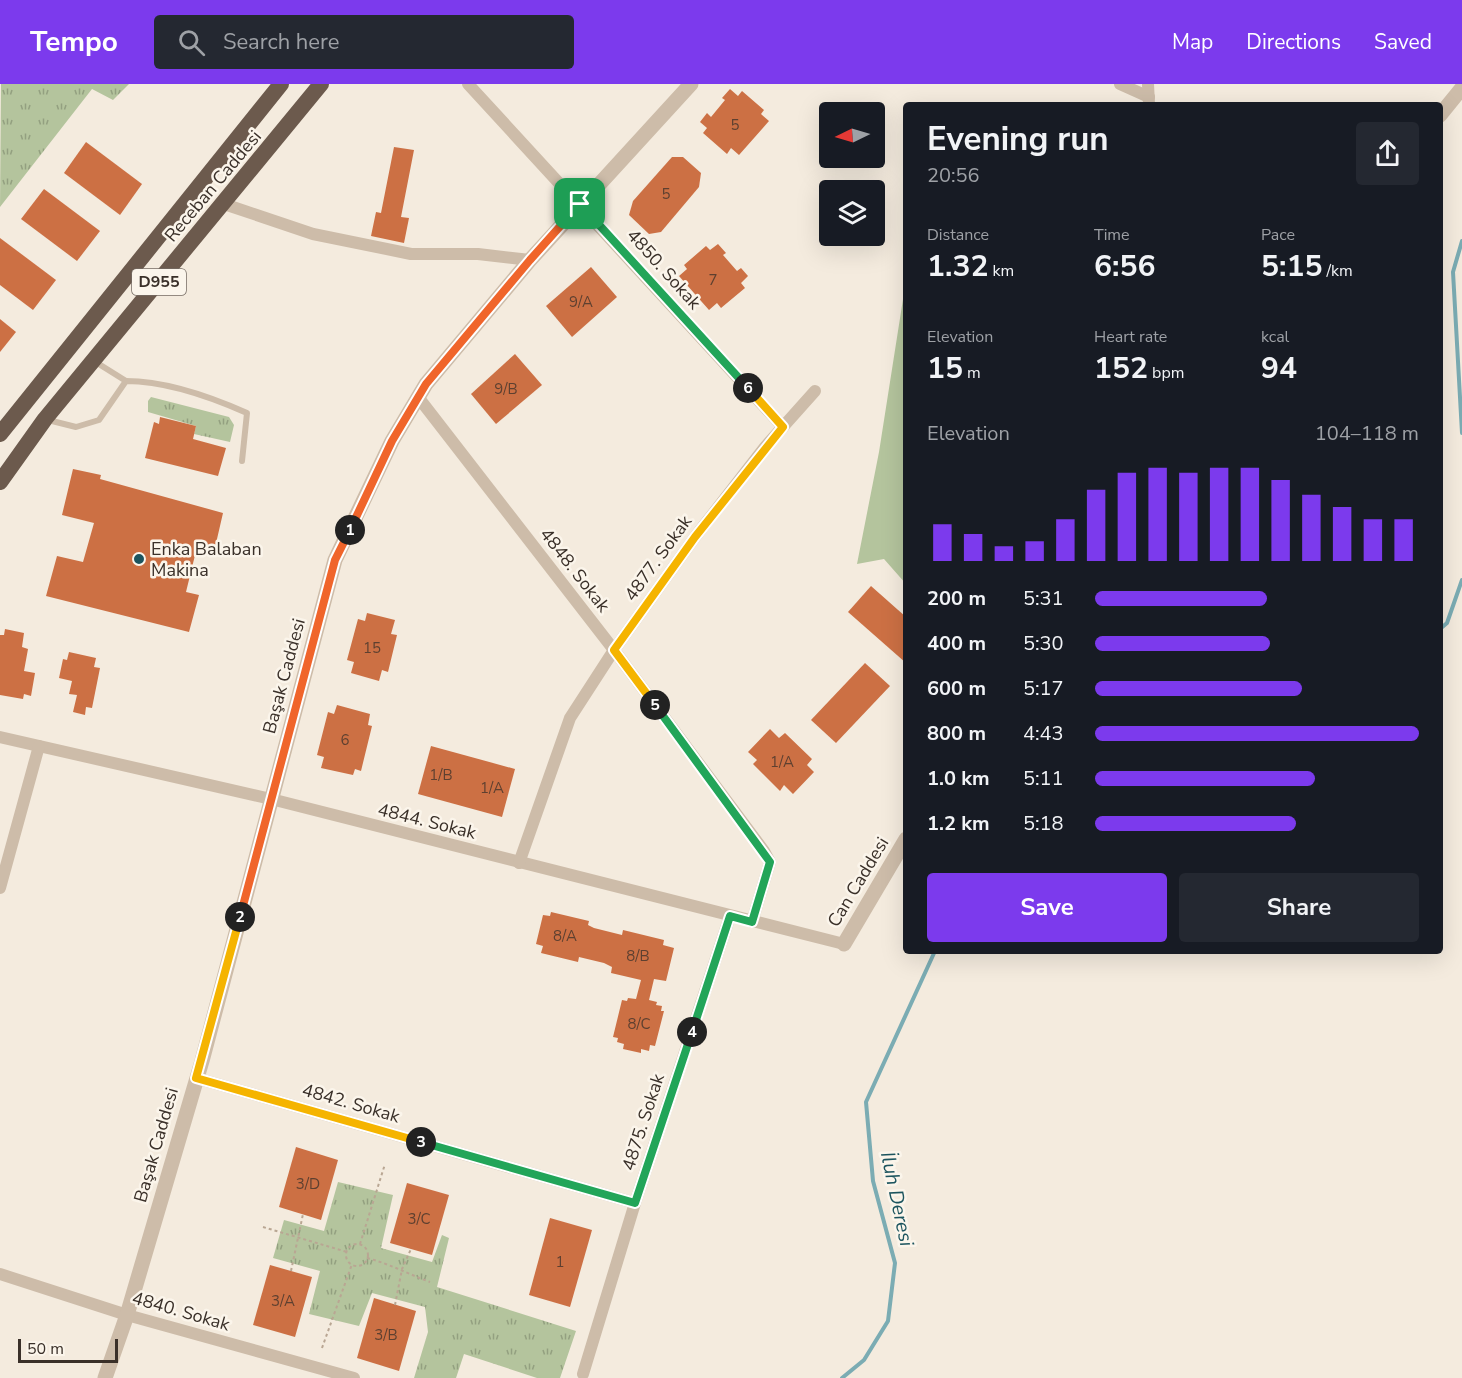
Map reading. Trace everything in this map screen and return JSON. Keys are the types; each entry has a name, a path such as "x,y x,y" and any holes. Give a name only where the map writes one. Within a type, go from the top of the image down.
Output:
{"highway":[{"name":"Receban Caddesi","path":"0,434 280,84"},
{"name":"Receban Caddesi","path":"0,482 45,419 321,84"}],"street":[{"name":"4850. Sokak","path":"468,84 783,427"},
{"name":"Başak Caddesi","path":"105,1378 127,1315 196,1078 335,560 392,441 426,384 530,260 691,84"},
{"path":"1120,84 1149,101"},
{"path":"1148,84 1149,101"},
{"path":"1443,111 1462,88"},
{"path":"224,204 314,234 411,254 478,254 530,260"},
{"name":"4877. Sokak","path":"519,863 570,718 614,650 695,537 783,427 815,391"},
{"name":"4848. Sokak","path":"418,398 614,650 770,862 752,922"},
{"name":"4844. Sokak","path":"0,736 271,799 844,944"},
{"path":"0,888 39,746"},
{"name":"Can Caddesi","path":"844,944 903,843"},
{"name":"4875. Sokak","path":"583,1374 635,1203 730,916"},
{"name":"4842. Sokak","path":"196,1078 635,1203"},
{"name":"4840. Sokak","path":"0,1274 127,1315 354,1378"}],"lane":[{"path":"94,361 126,381 149,381 247,413 242,462"},
{"path":"45,419 76,427 99,420 126,381"}],"path":[{"path":"360,1244 385,1164"},
{"path":"291,1271 303,1214"},
{"path":"263,1227 346,1252"},
{"path":"360,1244 367,1251 367,1258 363,1264 352,1264 347,1259 346,1252 350,1246 360,1244"},
{"path":"395,1305 402,1269 411,1249"},
{"path":"367,1258 402,1269 407,1274 430,1282"},
{"path":"322,1348 352,1264"}],"green space":[{"path":"1,84 129,84 113,100 92,89 0,207"},
{"path":"903,299 903,581 884,559 857,564 879,452"},
{"path":"151,397 229,417 234,425 230,442 194,434 196,426 148,412 148,401"},
{"path":"338,1182 393,1195 381,1248 432,1262 442,1235 449,1238 437,1287 576,1331 560,1378 537,1378 464,1354 456,1378 414,1378 428,1332 425,1307 372,1293 359,1326 309,1314 320,1271 273,1258 284,1220 324,1231"}],"building":[{"path":"730,89 738,96 742,91 764,110 761,114 769,121 739,155 731,148 727,154 703,133 707,128 700,122 707,113 711,117 725,100 722,98"},
{"path":"86,142 142,184 120,215 64,173"},
{"path":"394,147 414,150 401,217 409,218 404,243 371,236 376,212 381,213"},
{"path":"672,157 683,157 701,173 699,187 661,232 649,234 629,215 633,201"},
{"path":"44,189 100,231 77,261 21,219"},
{"path":"0,238 56,280 33,310 0,285"},
{"path":"718,244 726,253 723,255 737,271 741,268 748,276 741,283 745,288 721,308 717,303 709,310 679,276 687,269 684,265 706,246 710,250"},
{"path":"591,267 617,297 572,337 546,306"},
{"path":"0,319 16,332 0,352"},
{"path":"515,354 542,385 496,424 471,394"},
{"path":"160,417 196,426 193,439 226,448 218,476 145,458 154,422 159,424"},
{"name":"Enka Balaban Makina","path":"73,469 101,475 100,479 223,513 214,552 197,547 186,592 199,595 189,632 46,596 57,556 83,562 94,523 62,515"},
{"path":"871,586 903,614 903,660 848,612"},
{"path":"367,613 395,620 391,634 397,635 388,672 382,670 379,681 351,673 354,662 347,660 358,619 365,621"},
{"path":"5,629 24,633 22,647 28,649 24,671 35,673 31,696 24,694 23,699 0,695 0,635 4,635"},
{"path":"69,652 96,658 94,667 100,668 92,708 86,707 85,715 73,712 77,695 69,694 72,681 59,678 63,659 67,660"},
{"path":"865,663 890,686 836,743 811,720"},
{"path":"337,705 370,714 368,725 372,726 361,771 355,769 353,775 321,768 324,757 317,755 328,712 334,714"},
{"path":"770,729 779,738 785,733 812,759 807,765 814,772 793,794 784,785 780,791 753,764 757,760 748,752"},
{"path":"431,746 515,769 502,817 418,794"},
{"path":"551,912 589,921 588,925 594,928 622,935 623,930 664,940 663,945 674,948 666,981 654,979 649,1000 657,1002 656,1005 662,1006 661,1011 664,1011 655,1046 650,1045 649,1051 641,1049 641,1053 623,1049 624,1044 617,1042 618,1038 613,1037 622,1000 636,999 641,980 611,973 612,967 604,963 579,957 578,962 541,953 543,946 536,944 543,915 550,916"},
{"path":"296,1147 338,1160 321,1220 279,1207"},
{"path":"407,1183 449,1195 432,1255 390,1243"},
{"path":"550,1218 592,1230 570,1307 529,1295"},
{"path":"270,1265 312,1277 295,1337 253,1325"},
{"path":"374,1298 416,1311 399,1371 357,1358"}],"waterway":[{"name":"İluh Deresi","path":"1462,241 1453,272 1462,433"},
{"name":"İluh Deresi","path":"1443,626 1447,623 1462,580"},
{"name":"İluh Deresi","path":"842,1378 864,1360 888,1321 895,1263 873,1181 866,1102 934,954"}],"place":[{"name":"Enka Balaban Makina","path":"139,559"}],"route":[{"path":"580,204 783,427 695,537 614,650 770,862 752,922 730,916 635,1203 196,1078 335,560 392,441 426,384 580,204"}]}
